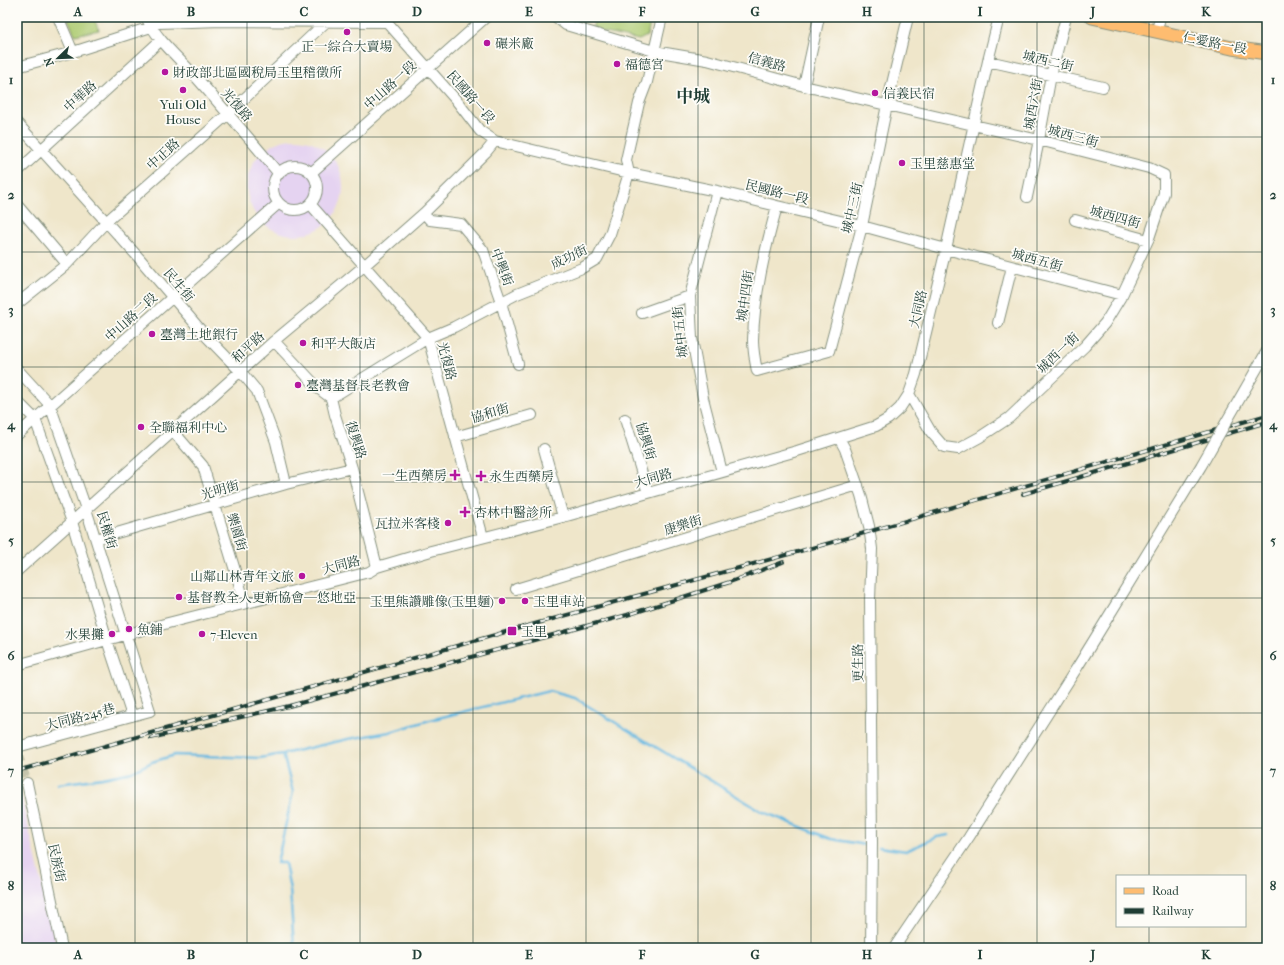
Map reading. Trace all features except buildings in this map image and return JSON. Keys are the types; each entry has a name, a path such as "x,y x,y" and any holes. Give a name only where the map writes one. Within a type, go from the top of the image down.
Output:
{"main road":[{"name":"仁愛路一段","path":"1092,17 1232,48 1267,53"}],"street":[{"path":"58,17 73,52"},
{"name":"光復路","path":"146,17 151,27 161,40 228,114 279,174"},
{"name":"中山路一段","path":"311,173 486,17"},
{"name":"信義路","path":"556,17 566,25 654,51 707,60 804,86 974,125"},
{"name":"成功街","path":"331,398 428,338 454,327 517,294 582,268 597,259 610,234 629,173 626,160 639,103 647,82 662,17"},
{"path":"804,86 819,17"},
{"name":"城中三街","path":"776,366 829,351 862,226 887,105 908,17"},
{"name":"大同路","path":"17,666 125,635 369,572 377,567 483,537 563,517 797,451 876,426 888,419 900,408 909,394 916,374 999,17"},
{"name":"城西六街","path":"1027,197 1040,140 1051,75 1066,17"},
{"path":"1157,31 1160,17"},
{"name":"民國路一段","path":"17,67 73,52 151,27 158,23 222,19 302,20 326,22 387,19 456,100 480,131 495,141 629,173 717,191 862,226 946,249"},
{"name":"中正路","path":"17,304 67,264 106,222 228,114 326,22"},
{"name":"中華路","path":"17,172 40,149 161,40"},
{"name":"城西二街","path":"988,61 1102,87"},
{"name":"民生街","path":"17,123 204,334 241,372 257,391 276,442 286,484"},
{"name":"城西三街","path":"974,125 1149,168 1164,175"},
{"name":"和平路","path":"17,571 274,341 364,266 424,212 486,152 495,141"},
{"path":"293,166 300,166 307,169 311,173 316,180 318,187 317,195 311,205 301,210 294,210 286,208 279,202 273,192 273,185 279,174 286,168 293,166"},
{"name":"城西一街","path":"909,394 931,432 944,447 958,449 1009,418 1085,346 1105,323 1122,295 1148,240 1164,193 1164,175"},
{"name":"城中五街","path":"717,191 690,296 692,339 703,398 722,472"},
{"name":"中山路二段","path":"17,435 279,202"},
{"path":"17,205 67,264"},
{"name":"光復路","path":"311,205 428,338 483,537"},
{"name":"城中四街","path":"776,366 757,371 753,341 760,278 777,206"},
{"name":"中興街","path":"424,212 430,220 461,224 483,250 501,302 518,364"},
{"name":"城西四街","path":"1075,220 1148,240"},
{"name":"城西五街","path":"946,249 1122,295"},
{"path":"998,323 1012,267"},
{"path":"642,313 690,296"},
{"path":"274,341 319,389 331,398"},
{"path":"894,948 969,837 1078,666 1201,466 1267,351"},
{"name":"民權街","path":"17,369 50,405 96,539 150,711"},
{"name":"復興路","path":"331,398 352,468 377,567"},
{"path":"17,401 35,419 72,522 107,640 132,716"},
{"name":"協和街","path":"455,437 532,415"},
{"name":"協興街","path":"625,419 648,493"},
{"name":"樂園街","path":"173,431 203,466 245,603"},
{"name":"更生路","path":"839,438 845,449 858,485 870,526 872,550 870,599 872,834 871,948"},
{"path":"544,448 563,517"},
{"name":"光明街","path":"96,539 286,484 352,468"},
{"name":"康樂街","path":"516,589 858,485"},
{"name":"大同路245巷","path":"17,747 150,711"},
{"name":"民族街","path":"27,783 62,948"}],"shaded area":[{"path":"295,139 313,143 322,147 329,153 335,160 339,169 343,187 339,205 335,214 329,221 322,227 313,231 295,235 277,231 268,227 261,221 255,214 251,205 247,187 251,169 255,160 261,153 268,147 277,143"},
{"path":"17,778 57,948 17,948"}],"green space":[{"path":"67,17 93,17 99,30 75,35"},
{"path":"595,17 652,17 647,36 639,40 592,30"}],"waterway":[{"path":"283,754 348,739 390,732 430,720 549,691 575,698 761,811 831,839 866,845"},
{"path":"58,784 103,778 132,772 152,762 175,755 260,758 283,754 293,792 277,863 285,863 290,890 294,948"},
{"path":"879,847 906,851 937,837 949,835"}],"tunnel":[{"path":"17,753 27,783"}],"railway":[{"path":"17,771 509,631 837,541 1267,415"},
{"path":"1023,494 1267,422"},
{"path":"151,738 289,706 627,615 730,582 783,562"}],"place":[{"name":"正一綜合大賣場","path":"347,32"},
{"name":"碾米廠","path":"487,43"},
{"name":"福德宮","path":"617,64"},
{"name":"財政部北區國稅局玉里稽徵所","path":"165,72"},
{"name":"Yuli Old House","path":"183,90"},
{"name":"信義民宿","path":"875,93"},
{"name":"玉里慈惠堂","path":"902,163"},
{"name":"臺灣土地銀行","path":"152,334"},
{"name":"和平大飯店","path":"303,343"},
{"name":"臺灣基督長老教會","path":"298,385"},
{"name":"全聯福利中心","path":"141,427"},
{"name":"一生西藥房","path":"455,475"},
{"name":"永生西藥房","path":"481,476"},
{"name":"杏林中醫診所","path":"465,512"},
{"name":"瓦拉米客棧","path":"448,523"},
{"name":"山鄰山林青年文旅","path":"302,576"},
{"name":"基督教全人更新協會─悠地亞","path":"179,597"},
{"name":"玉里熊讚雕像(玉里麵)","path":"502,601"},
{"name":"玉里車站","path":"525,601"},
{"name":"魚鋪","path":"129,629"},
{"name":"玉里","path":"512,631"},
{"name":"水果攤","path":"112,634"},
{"name":"7-Eleven","path":"202,634"}],"district":[{"name":"中城","path":"693,96"}]}
